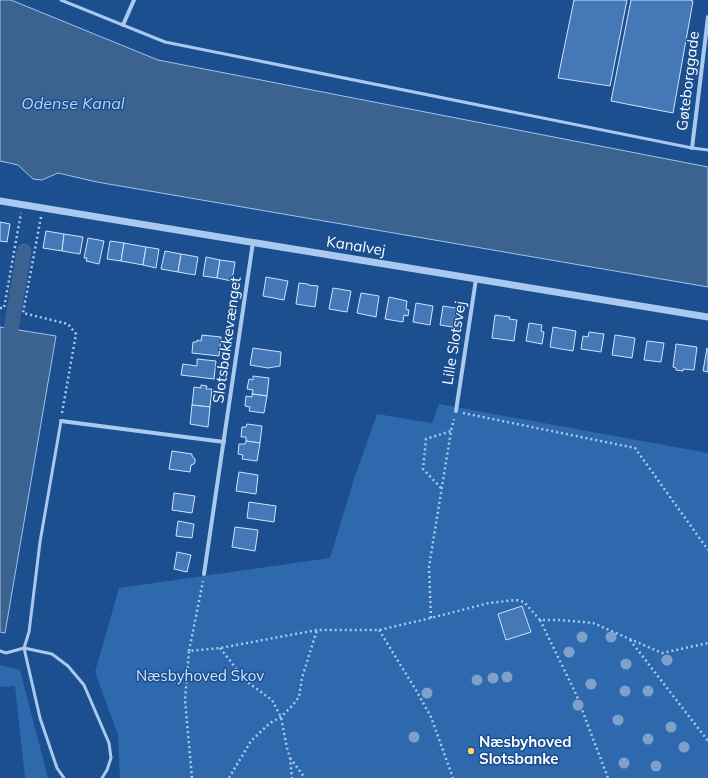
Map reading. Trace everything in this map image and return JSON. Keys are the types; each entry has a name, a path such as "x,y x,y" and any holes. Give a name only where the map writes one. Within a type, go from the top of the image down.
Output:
{"street":[{"path":"123,25 134,0"},
{"name":"Gøteborggade","path":"692,148 708,17"},
{"name":"Kanalvej","path":"0,201 708,317"},
{"name":"Slotsbakkevænget","path":"204,574 254,242"},
{"name":"Lille Slotsvej","path":"456,411 476,279"},
{"path":"61,421 224,442"}],"lane":[{"path":"61,0 165,42 708,150"},
{"path":"61,421 40,542 29,632 24,648 40,718 57,768 64,778"},
{"path":"0,651 6,652 24,648 52,654 68,666 84,685 109,743 111,758 107,770 102,778"}],"path":[{"path":"0,308 4,308 23,205"},
{"path":"42,208 23,313 68,324 76,334 61,421"},
{"path":"432,618 429,567 451,431 456,411 635,448 708,550"},
{"path":"442,488 424,469 426,439 451,431"},
{"path":"192,778 185,700 189,651 204,574"},
{"path":"189,651 220,648 317,630 380,630 489,603 516,600 524,602 540,620 576,694 608,778"},
{"path":"540,620 593,623 662,653 708,643"},
{"path":"228,778 251,741 270,723 281,717 292,706 298,697 302,678 317,630"},
{"path":"380,630 431,717 453,778"},
{"path":"629,639 708,742"},
{"path":"220,648 238,673 246,681 272,700 281,717 290,758 292,778"},
{"path":"290,758 305,778"}],"green space":[{"name":"Næsbyhoved Skov","path":"439,404 708,453 708,778 120,778 118,735 95,672 119,588 330,558 354,479 377,414 432,423"},
{"path":"0,665 20,670 48,778 25,778 15,686 0,687"}],"water":[{"name":"Odense Kanal","path":"0,0 11,0 158,60 708,167 708,287 97,182 58,173 42,180 33,179 18,165 0,161"},
{"path":"0,327 56,336 5,633 0,632"}],"building":[{"path":"574,0 627,0 610,86 558,78"},
{"path":"631,0 693,1 673,113 611,101"},
{"path":"0,222 10,224 7,242 0,241"},
{"path":"46,231 64,234 62,251 43,248"},
{"path":"64,234 83,237 80,254 62,251"},
{"path":"88,238 104,241 99,264 86,261 87,258 84,258"},
{"path":"110,241 124,243 121,261 107,259"},
{"path":"124,243 146,247 143,265 121,261"},
{"path":"146,247 159,249 156,268 143,265"},
{"path":"165,251 181,254 178,272 161,269"},
{"path":"181,254 198,257 195,275 178,272"},
{"path":"206,257 220,260 217,278 203,276"},
{"path":"220,260 235,262 232,281 217,278"},
{"path":"266,277 288,281 284,300 263,296"},
{"path":"299,283 318,286 315,307 296,304"},
{"path":"333,288 351,291 347,312 329,309"},
{"path":"361,293 379,296 376,317 357,313"},
{"path":"389,297 407,301 406,309 409,310 408,316 404,315 403,322 385,319"},
{"path":"416,303 433,306 430,325 413,322"},
{"path":"443,306 462,309 459,328 440,325"},
{"path":"495,315 510,317 509,319 517,320 514,341 492,338"},
{"path":"529,323 542,325 541,331 544,332 542,344 526,341"},
{"path":"553,327 576,331 573,351 550,347"},
{"path":"589,332 604,334 601,352 581,349 583,336 588,337"},
{"path":"202,335 221,337 219,356 192,353 193,342 197,342 197,340 201,341"},
{"path":"615,335 635,338 632,358 612,355"},
{"path":"647,341 664,343 661,362 644,360"},
{"path":"676,344 697,347 694,370 676,370 676,368 673,367"},
{"path":"253,348 281,352 280,366 268,368 250,365"},
{"path":"707,348 708,349 708,372 703,371"},
{"path":"197,359 216,361 214,379 181,375 183,364 197,366"},
{"path":"253,376 269,378 267,396 252,394 253,390 247,389 249,379 253,380"},
{"path":"201,385 207,386 206,389 212,389 210,407 192,405 194,387 201,388"},
{"path":"252,394 267,396 264,413 249,411 250,407 245,406 246,396 252,397"},
{"path":"192,405 210,407 208,427 190,424"},
{"path":"247,424 262,426 260,443 246,441 246,437 241,437 242,427 246,427"},
{"path":"246,441 260,443 257,461 242,459 243,455 238,454 239,444 245,444"},
{"path":"172,451 192,454 195,462 191,465 190,472 169,469"},
{"path":"239,472 258,475 256,494 236,491"},
{"path":"174,493 195,496 192,513 172,510"},
{"path":"249,502 276,506 274,522 247,518"},
{"path":"178,521 194,524 192,538 176,536"},
{"path":"235,527 258,530 255,551 232,547"},
{"path":"177,552 191,555 187,572 174,569"},
{"path":"522,606 531,632 506,640 498,614"}],"waterway":[{"path":"11,329 24,251"}],"place":[{"name":"Næsbyhoved Slotsbanke","path":"471,751"}]}
